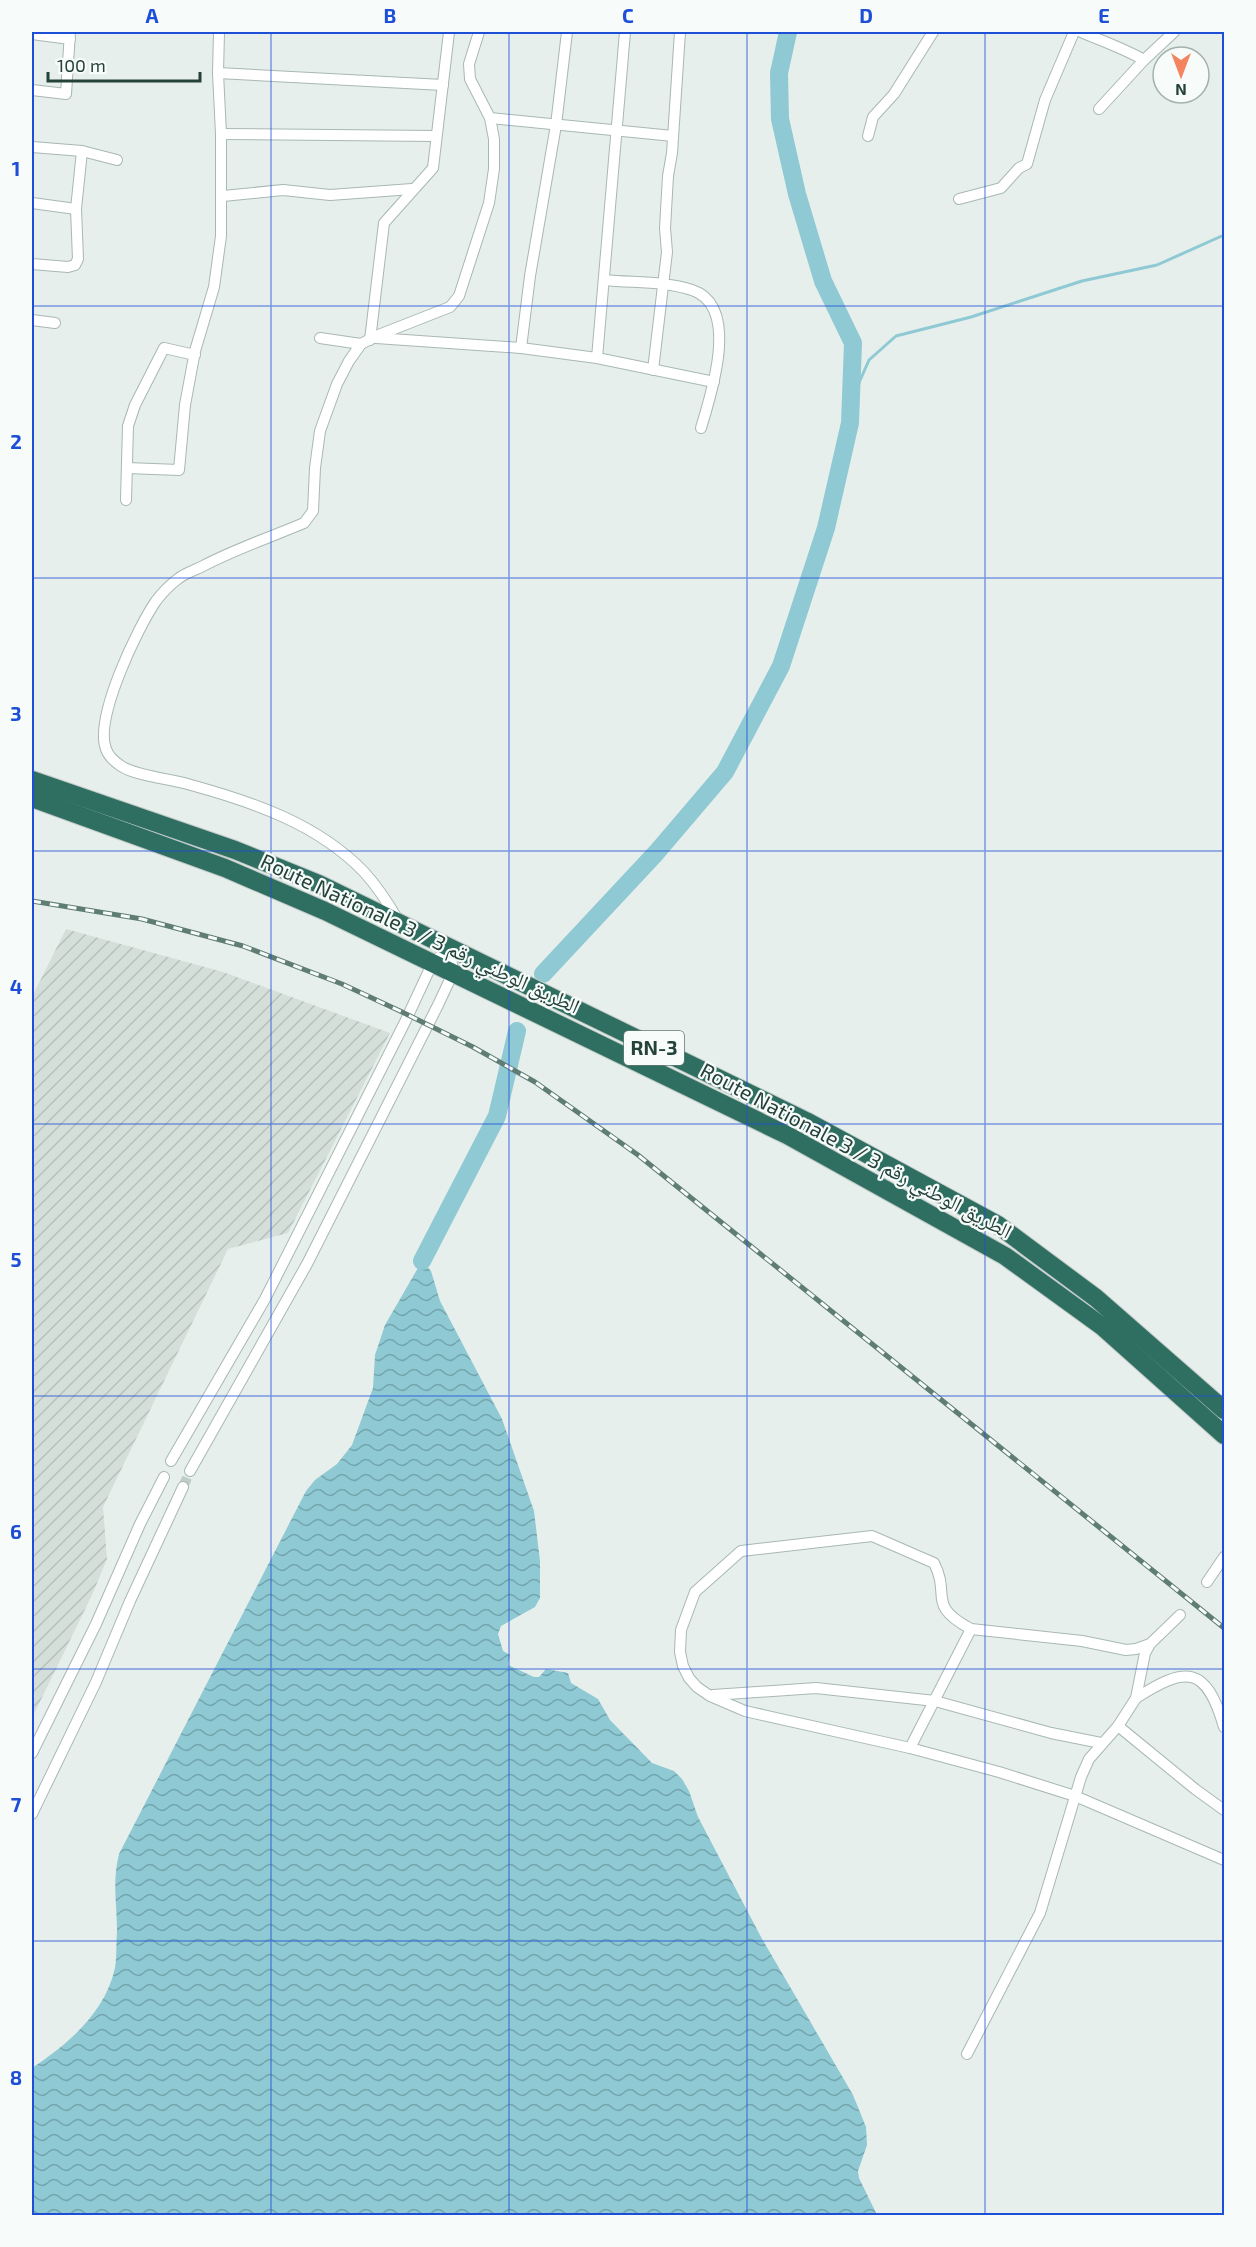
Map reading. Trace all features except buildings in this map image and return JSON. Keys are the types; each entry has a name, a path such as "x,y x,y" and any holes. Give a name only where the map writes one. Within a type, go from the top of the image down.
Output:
{"highway":[{"name":"Route Nationale 3 / الطريق الوطني رقم 3","path":"32,780 235,850 319,884 806,1121 998,1225 1096,1298 1224,1410"},
{"name":"Route Nationale 3 / الطريق الوطني رقم 3","path":"32,798 225,868 325,911 787,1136 1005,1256 1103,1327 1224,1435"}],"street":[{"path":"127,468 179,470 184,405 214,287 221,236 223,196 218,73 219,32"},
{"path":"368,341 384,223 433,168 449,32"},
{"path":"400,923 382,893 363,872 322,838 294,821 259,806 206,789 121,766 106,750 104,740 106,715 116,684 145,620 158,599 179,578 214,560 304,523 313,511 320,431 337,384 349,361 368,341 450,307 459,296 490,192 494,169 494,139 490,118 470,79 470,64 479,32"},
{"path":"521,348 530,276 556,125 567,32"},
{"path":"597,358 625,32"},
{"path":"653,370 667,252 665,228 668,176 680,32"},
{"path":"868,136 873,117 894,94 933,32"},
{"path":"959,199 1001,188 1019,168 1027,164 1045,100 1074,32"},
{"path":"1081,32 1123,48 1144,60"},
{"path":"1098,108 1174,32"},
{"path":"32,34 70,35 66,94 32,90"},
{"path":"218,73 443,85"},
{"path":"490,118 673,136"},
{"path":"221,134 435,136"},
{"path":"32,147 82,152 117,160"},
{"path":"32,264 68,267 75,265 79,248 76,209 82,152"},
{"path":"223,196 283,190 330,195 412,189"},
{"path":"32,203 76,209"},
{"path":"605,280 693,290 706,298 713,307 720,350 701,428"},
{"path":"32,320 55,323"},
{"path":"320,338 521,348 597,358 714,382"},
{"path":"126,500 127,439 135,405 164,348 195,355"},
{"path":"171,1461 265,1299 323,1187 432,964 450,947"},
{"path":"190,1471 307,1264 453,974 450,947"},
{"path":"366,1099 386,1108"},
{"path":"323,1187 341,1197"},
{"path":"265,1299 282,1309"},
{"path":"32,1754 96,1624 140,1524 164,1478"},
{"path":"32,1814 96,1682 130,1601 183,1487"},
{"path":"1150,1644 1126,1650 1082,1641 971,1629 955,1620 945,1610 934,1563 872,1536 741,1551 695,1592 681,1630 680,1652 683,1666 697,1687 710,1696 745,1711 910,1748 1075,1796 1224,1860"},
{"path":"1207,1582 1224,1557"},
{"path":"967,2054 1040,1913 1075,1796 1089,1759 1118,1726 1136,1698 1145,1653 1150,1644 1180,1616"},
{"path":"910,1748 971,1629"},
{"path":"1136,1698 1163,1681 1179,1675 1195,1678 1210,1688 1224,1727"},
{"path":"710,1696 816,1688 935,1701 1051,1733 1101,1743"},
{"path":"1118,1726 1224,1810"}],"shaded area":[{"path":"66,929 223,972 390,1033 288,1233 228,1249 103,1507 107,1559 32,1718 32,997"}],"water":[{"path":"422,1261 431,1271 440,1301 502,1419 534,1511 540,1561 540,1598 535,1607 501,1626 498,1634 503,1651 510,1655 508,1665 534,1677 539,1677 546,1669 568,1673 571,1683 598,1699 610,1720 652,1763 674,1771 682,1779 698,1817 761,1937 853,2095 866,2127 867,2145 858,2171 859,2178 877,2215 32,2215 32,2068 59,2049 83,2026 103,1999 110,1984 116,1959 115,1883 119,1854 306,1491 315,1480 337,1464 352,1445 373,1388 375,1355 385,1325"}],"waterway":[{"path":"543,974 656,853 725,772 781,666 826,528 850,423 853,343 823,281 797,194 780,119 779,73 788,32"},
{"path":"851,401 869,360 896,336 971,317 1082,281 1157,265 1224,235"},
{"path":"422,1261 497,1116 517,1031"}],"tunnel":[{"path":"183,1487 190,1471"}],"railway":[{"path":"32,901 142,919 243,946 342,984 400,1011 473,1047 535,1082 638,1155 1224,1628"}]}
